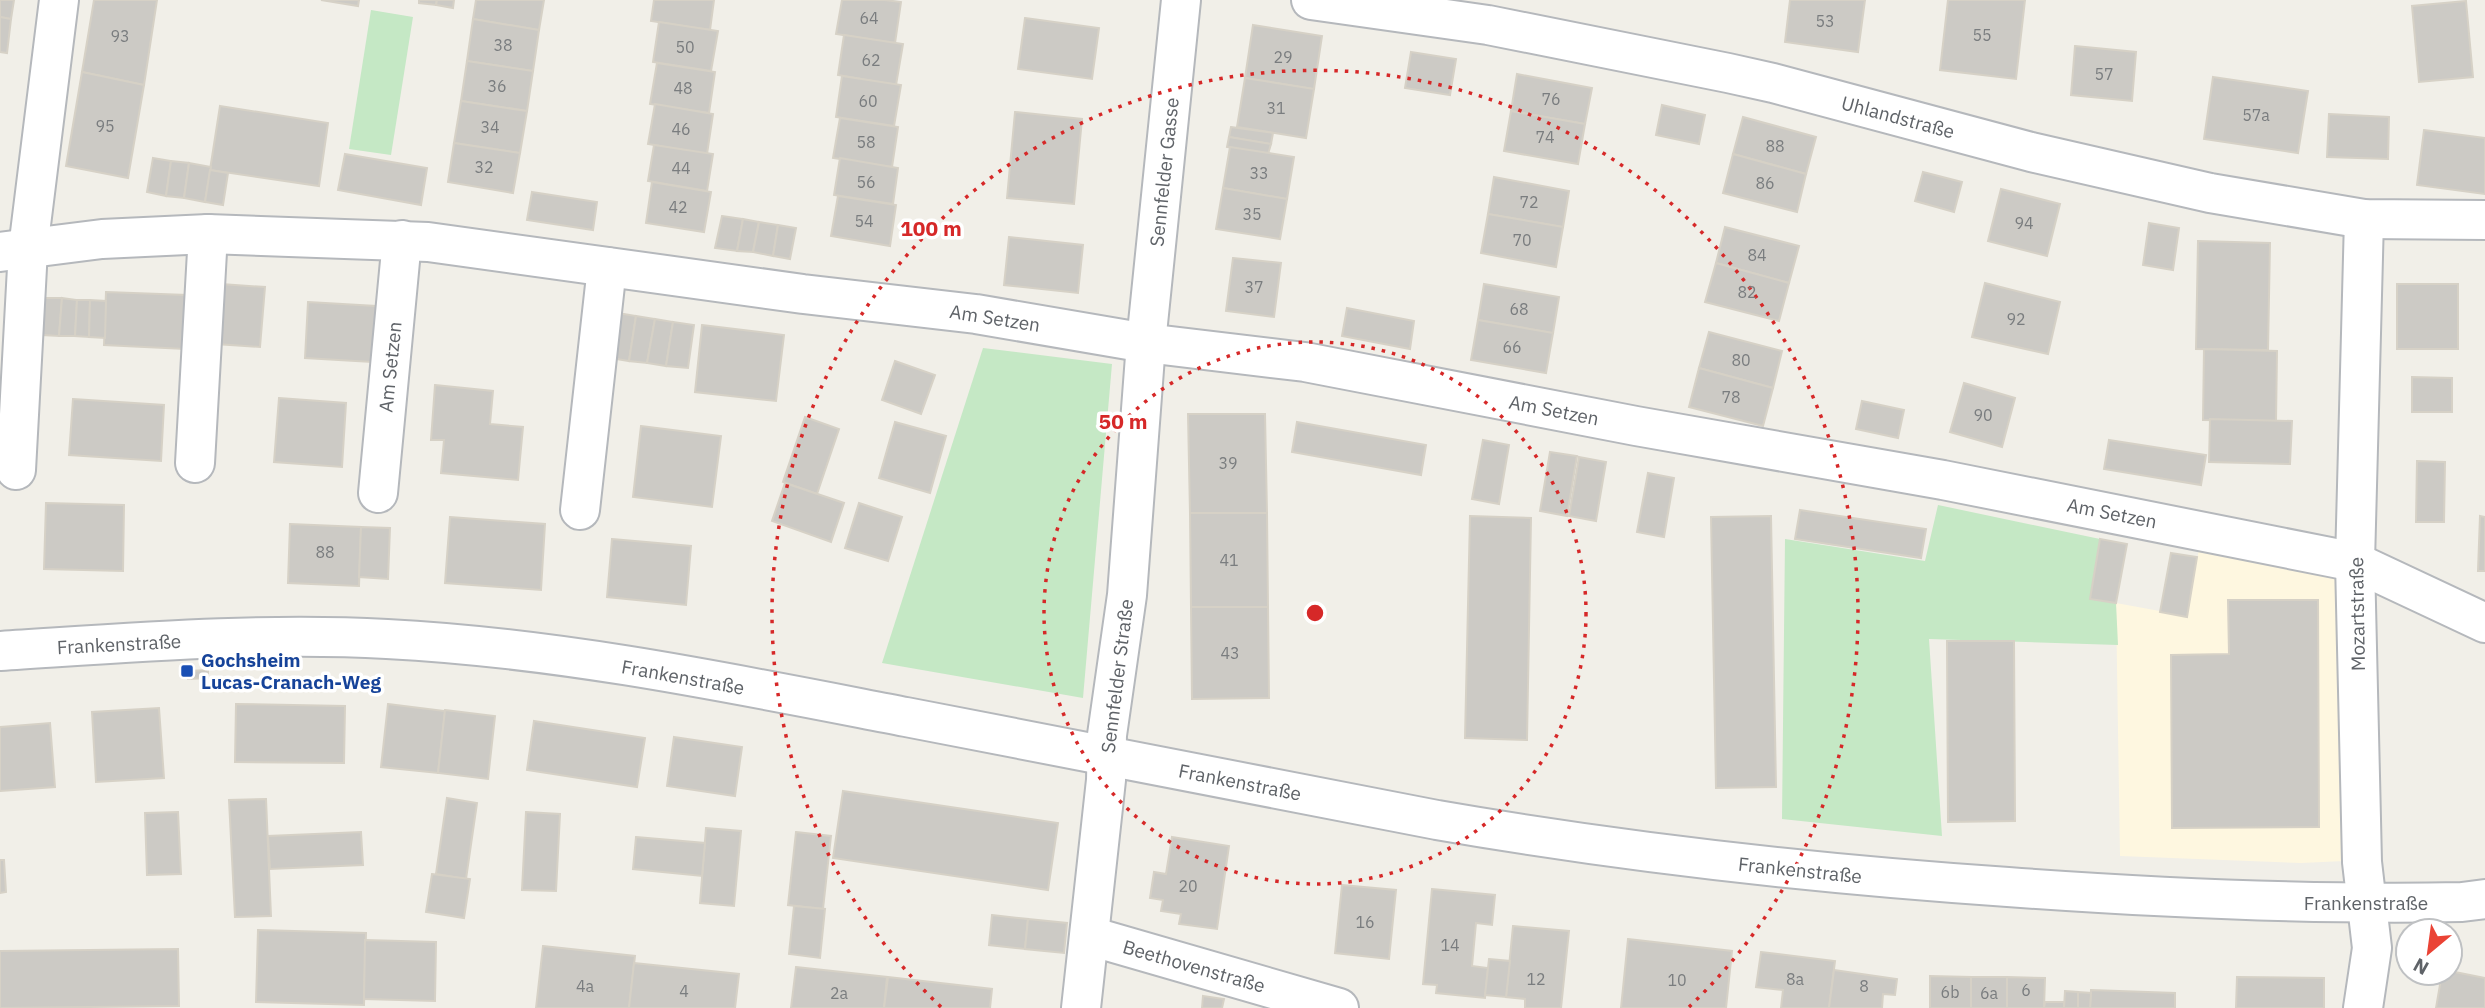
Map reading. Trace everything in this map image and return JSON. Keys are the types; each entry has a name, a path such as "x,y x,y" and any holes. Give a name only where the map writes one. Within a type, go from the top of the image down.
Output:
{"street":[{"path":"16,470 14,250 59,0"},
{"name":"Sennfelder Gasse","path":"1146,343 1181,0"},
{"name":"Uhlandstraße","path":"1311,0 1488,25 1773,83 2032,152 2210,193 2364,219 2485,220"},
{"name":"Mozartstraße","path":"2363,1008 2372,948 2362,862 2355,562 2364,219"},
{"path":"195,463 208,234"},
{"name":"Am Setzen","path":"14,250 102,239 208,234 402,240 803,294 976,314 1146,343 1305,362 1636,426 1943,480 2355,562 2485,623"},
{"name":"Am Setzen","path":"378,493 402,240"},
{"path":"580,510 607,267"},
{"name":"Sennfelder Straße","path":"1082,1008 1106,780 1107,735 1127,595 1146,343"},
{"name":"Frankenstraße","path":"0,651 211,638 386,639 474,647 563,656 791,695 1510,832 1704,860 1811,872 2101,894 2367,904 2485,899"},
{"name":"Beethovenstraße","path":"1090,936 1339,1008"}],"shaded area":[{"path":"2202,532 2353,563 2366,860 2301,863 2120,856 2116,603 2187,616"}],"green space":[{"path":"371,10 413,17 391,155 349,149"},
{"path":"983,348 1112,364 1083,698 882,663"},
{"path":"1938,505 2100,539 2090,598 2116,603 2118,645 1929,639 1942,836 1782,819 1785,539 1925,561"}],"building":[{"path":"0,0 14,0 11,19 0,17"},
{"path":"94,0 157,0 144,85 82,72"},
{"path":"321,0 359,0 358,6"},
{"path":"419,0 437,0 436,5 419,3"},
{"path":"437,0 454,0 453,8 436,5"},
{"path":"476,0 544,0 539,30 473,19"},
{"path":"654,0 714,0 710,30 651,21"},
{"path":"842,0 901,2 895,43 836,34"},
{"path":"1790,0 1865,0 1858,52 1785,42"},
{"path":"1948,0 2025,0 2016,79 1940,70"},
{"path":"2466,1 2473,77 2419,82 2412,6"},
{"path":"0,17 11,19 7,53 0,52"},
{"path":"1025,18 1099,28 1092,79 1018,69"},
{"path":"473,19 539,30 533,71 467,61"},
{"path":"659,22 718,31 711,71 653,62"},
{"path":"1253,25 1322,36 1314,89 1245,78"},
{"path":"844,35 903,44 896,85 838,75"},
{"path":"2075,46 2136,52 2132,101 2071,95"},
{"path":"1411,52 1456,59 1450,95 1405,88"},
{"path":"467,61 533,71 527,111 461,101"},
{"path":"657,63 715,72 709,113 650,104"},
{"path":"82,72 144,85 128,178 66,166"},
{"path":"1517,74 1592,88 1585,124 1511,111"},
{"path":"842,76 901,85 894,126 836,117"},
{"path":"2213,77 2308,91 2298,153 2204,139"},
{"path":"1245,78 1314,89 1306,138 1237,127"},
{"path":"461,101 527,111 520,153 454,143"},
{"path":"655,104 713,114 707,154 648,144"},
{"path":"1662,105 1705,115 1699,144 1656,135"},
{"path":"220,106 328,123 319,186 210,170"},
{"path":"1511,111 1585,124 1578,164 1504,151"},
{"path":"1015,112 1082,119 1074,204 1007,198"},
{"path":"2329,114 2389,117 2388,159 2327,157"},
{"path":"1743,117 1816,137 1806,174 1733,154"},
{"path":"840,118 898,127 892,167 833,158"},
{"path":"1231,127 1273,133 1271,144 1229,137"},
{"path":"2424,130 2485,138 2485,194 2417,185"},
{"path":"1229,137 1271,144 1268,154 1227,147"},
{"path":"454,143 520,153 513,193 448,182"},
{"path":"654,145 713,154 707,191 648,181"},
{"path":"1230,147 1294,157 1287,199 1223,188"},
{"path":"345,154 427,168 421,205 338,190"},
{"path":"1733,154 1806,174 1797,212 1723,193"},
{"path":"153,158 171,161 166,196 147,192"},
{"path":"840,158 898,168 893,204 834,195"},
{"path":"171,161 189,163 184,198 166,196"},
{"path":"189,163 211,167 205,202 184,198"},
{"path":"210,170 228,173 223,205 205,202"},
{"path":"1923,172 1962,182 1954,212 1915,201"},
{"path":"1494,177 1569,191 1563,227 1488,214"},
{"path":"652,182 711,192 704,232 646,223"},
{"path":"1223,188 1287,199 1280,239 1216,229"},
{"path":"2001,189 2060,204 2047,256 1988,241"},
{"path":"532,192 597,202 593,230 527,220"},
{"path":"838,196 896,205 890,246 831,236"},
{"path":"1488,214 1563,227 1556,267 1481,253"},
{"path":"722,216 743,219 737,251 715,248"},
{"path":"743,219 759,222 753,252 737,251"},
{"path":"759,222 778,225 773,256 753,252"},
{"path":"2149,223 2179,228 2173,270 2143,265"},
{"path":"778,225 796,228 790,259 773,256"},
{"path":"1725,227 1799,246 1789,283 1716,263"},
{"path":"1009,237 1083,245 1078,293 1004,285"},
{"path":"2198,241 2270,243 2268,350 2196,349"},
{"path":"1233,258 1281,263 1274,317 1226,311"},
{"path":"1716,263 1789,283 1779,321 1705,302"},
{"path":"1985,283 2060,302 2048,354 1972,337"},
{"path":"221,284 265,287 260,347 216,344"},
{"path":"1484,284 1559,297 1553,333 1478,320"},
{"path":"2397,284 2458,284 2458,349 2397,349"},
{"path":"106,292 187,295 185,349 104,345"},
{"path":"45,298 62,298 59,336 42,335"},
{"path":"62,298 77,300 75,336 59,336"},
{"path":"77,300 90,300 89,337 75,336"},
{"path":"90,300 106,301 105,338 89,337"},
{"path":"308,302 376,306 372,362 305,358"},
{"path":"1347,308 1414,321 1410,349 1342,336"},
{"path":"618,313 636,316 629,361 610,358"},
{"path":"636,316 655,319 647,363 629,361"},
{"path":"655,319 673,322 666,366 647,363"},
{"path":"1478,320 1553,333 1546,373 1471,360"},
{"path":"673,322 694,325 688,368 666,366"},
{"path":"702,325 784,335 776,401 695,392"},
{"path":"1709,332 1782,351 1773,388 1699,368"},
{"path":"2204,349 2277,351 2276,421 2203,420"},
{"path":"895,361 935,375 921,414 882,400"},
{"path":"1699,368 1773,388 1763,426 1689,407"},
{"path":"2412,377 2452,378 2452,412 2412,412"},
{"path":"1964,383 2015,398 2002,447 1950,432"},
{"path":"435,385 493,391 490,424 523,427 518,480 441,473 444,440 431,440"},
{"path":"279,398 346,403 342,467 274,462"},
{"path":"73,399 164,405 161,461 69,455"},
{"path":"1862,401 1904,410 1898,438 1856,429"},
{"path":"1188,414 1265,414 1267,513 1190,513"},
{"path":"805,417 839,429 817,494 783,482"},
{"path":"2210,419 2292,421 2290,464 2209,462"},
{"path":"895,422 946,436 930,493 879,478"},
{"path":"1297,422 1426,445 1421,475 1292,452"},
{"path":"641,426 721,436 712,507 633,497"},
{"path":"1483,440 1509,445 1499,504 1472,499"},
{"path":"2109,440 2206,455 2201,485 2104,469"},
{"path":"1550,452 1577,456 1567,516 1540,511"},
{"path":"1579,457 1606,462 1596,521 1569,516"},
{"path":"2417,461 2445,462 2444,522 2416,522"},
{"path":"1648,473 1674,478 1664,537 1637,532"},
{"path":"785,483 844,503 831,542 772,521"},
{"path":"46,503 124,505 123,571 44,569"},
{"path":"859,503 902,517 888,561 845,548"},
{"path":"1800,510 1926,529 1921,558 1795,539"},
{"path":"1190,513 1267,513 1268,607 1191,607"},
{"path":"1470,516 1531,518 1527,740 1465,738"},
{"path":"1771,516 1776,787 1716,788 1711,517"},
{"path":"2480,516 2485,517 2485,571 2478,571"},
{"path":"450,517 545,524 541,590 445,583"},
{"path":"290,524 361,527 359,586 288,583"},
{"path":"361,527 390,528 388,579 359,577"},
{"path":"612,539 691,546 686,605 607,597"},
{"path":"2100,539 2127,544 2116,603 2090,599"},
{"path":"2171,553 2197,557 2187,617 2160,612"},
{"path":"2228,600 2318,600 2319,827 2172,828 2171,655 2229,654"},
{"path":"1191,607 1268,607 1269,698 1192,699"},
{"path":"1947,641 2014,641 2015,821 1948,822"},
{"path":"208,670 208,678 188,679 188,671"},
{"path":"236,704 345,706 344,763 235,762"},
{"path":"388,704 445,711 438,773 381,767"},
{"path":"159,708 164,778 96,782 92,712"},
{"path":"445,710 495,716 488,779 438,773"},
{"path":"534,721 645,738 637,787 527,770"},
{"path":"50,723 55,787 0,791 0,727"},
{"path":"674,737 742,747 735,796 667,786"},
{"path":"843,791 1058,823 1048,890 833,858"},
{"path":"447,798 477,803 466,879 436,874"},
{"path":"266,799 271,916 235,917 229,800"},
{"path":"178,812 181,874 147,875 145,813"},
{"path":"526,812 560,814 556,891 522,890"},
{"path":"706,828 741,831 734,906 700,903"},
{"path":"361,832 363,865 270,869 268,836"},
{"path":"796,832 831,836 823,909 788,905"},
{"path":"636,837 705,843 702,876 633,869"},
{"path":"1172,837 1229,846 1217,929 1179,924 1181,914 1161,911 1163,900 1150,898 1154,872 1166,874"},
{"path":"0,860 4,860 6,892 0,893"},
{"path":"432,874 470,879 464,918 426,912"},
{"path":"1342,885 1396,890 1389,959 1335,953"},
{"path":"1432,889 1495,895 1492,925 1476,923 1472,966 1488,968 1485,998 1436,993 1437,985 1423,984"},
{"path":"794,906 825,909 820,958 789,954"},
{"path":"992,915 1028,919 1025,949 989,945"},
{"path":"1028,919 1067,923 1064,953 1025,949"},
{"path":"1513,926 1569,931 1561,1008 1525,1008 1525,999 1506,997"},
{"path":"258,930 366,933 364,1005 256,1002"},
{"path":"1628,939 1732,951 1726,1008 1621,1008"},
{"path":"365,940 436,942 435,1001 364,999"},
{"path":"543,946 635,956 629,1008 536,1008"},
{"path":"178,949 179,1006 0,1008 0,951"},
{"path":"1761,952 1835,961 1829,1008 1781,1008 1783,990 1756,987"},
{"path":"1489,959 1510,961 1506,997 1485,995"},
{"path":"634,963 739,974 735,1008 629,1008"},
{"path":"796,967 887,977 884,1008 791,1008"},
{"path":"1834,970 1897,979 1895,995 1883,994 1882,1008 1829,1008"},
{"path":"2464,974 2485,978 2485,1008 2436,1008 2440,987 2464,987"},
{"path":"1930,976 1971,977 1971,1008 1930,1008"},
{"path":"888,977 992,989 990,1008 884,1008"},
{"path":"1971,977 2007,977 2007,1008 1971,1008"},
{"path":"2007,977 2045,978 2044,1008 2007,1008"},
{"path":"2237,977 2324,978 2324,1008 2236,1008"},
{"path":"2091,990 2175,993 2175,1008 2090,1008"},
{"path":"2065,991 2078,992 2078,1008 2064,1008"},
{"path":"2078,992 2091,993 2090,1008 2078,1008"},
{"path":"1203,996 1224,999 1222,1008 1202,1008"},
{"path":"2045,1002 2064,1002 2064,1008 2044,1008"}],"place":[{"name":"Gochsheim Lucas-Cranach-Weg","path":"187,671"}]}
